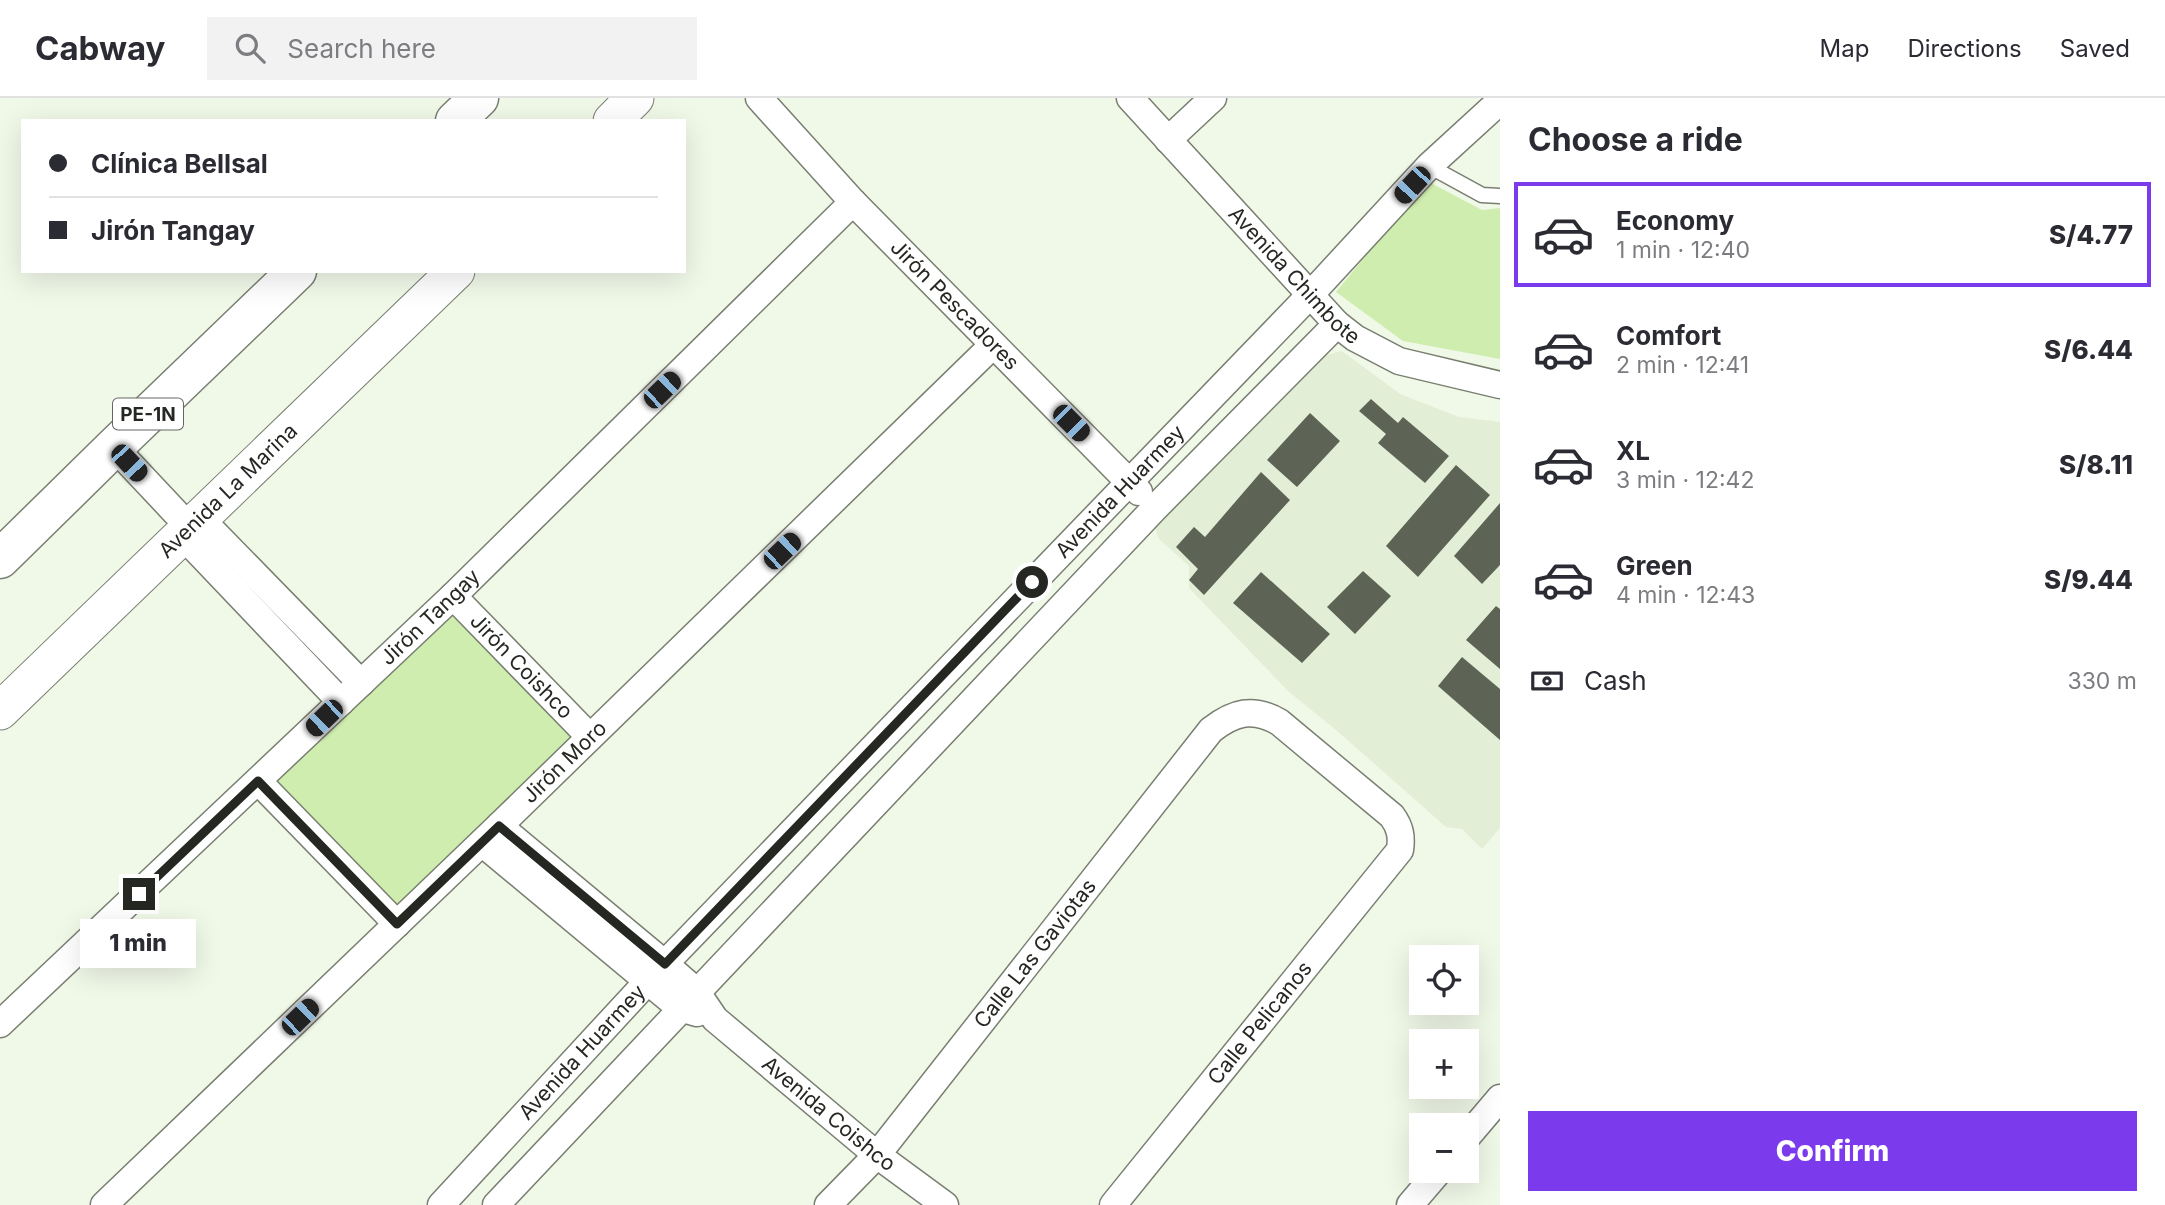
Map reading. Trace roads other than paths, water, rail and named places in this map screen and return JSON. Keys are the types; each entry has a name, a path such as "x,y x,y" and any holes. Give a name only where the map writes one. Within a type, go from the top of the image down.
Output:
{"highway":[{"path":"457,119 479,98"},
{"name":"PE-1N","path":"0,559 295,273"}],"main road":[{"path":"614,119 635,98"},
{"name":"Avenida La Marina","path":"0,712 454,273"}],"street":[{"name":"Jirón Pescadores","path":"760,98 853,202 1155,508"},
{"name":"Avenida Chimbote","path":"1130,98 1337,324 1355,338 1399,360 1500,385"},
{"path":"1168,140 1213,98"},
{"name":"Avenida Huarmey","path":"440,1205 657,973 1310,295 1429,166 1500,101"},
{"name":"Jirón Tangay","path":"0,1024 453,596 853,202"},
{"name":"Avenida Huarmey","path":"496,1205 1155,508 1337,324"},
{"name":"Jirón Moro","path":"104,1205 491,834 993,345"},
{"path":"114,447 176,513 361,683"},
{"path":"192,527 341,702"},
{"name":"Jirón Coishco","path":"453,596 590,737"},
{"name":"Calle Pelicanos","path":"1113,1205 1399,850 1399,826 1392,816 1279,722 1265,714 1247,713"},
{"name":"Calle Las Gaviotas","path":"828,1205 877,1155 1211,730 1227,718 1247,713"},
{"path":"258,781 397,924"},
{"name":"Avenida Coishco","path":"491,834 877,1155 945,1205"},
{"path":"1479,1123 1500,1098"},
{"path":"1410,1205 1429,1183"}],"lane":[{"path":"1429,166 1482,195 1500,197"}]}
